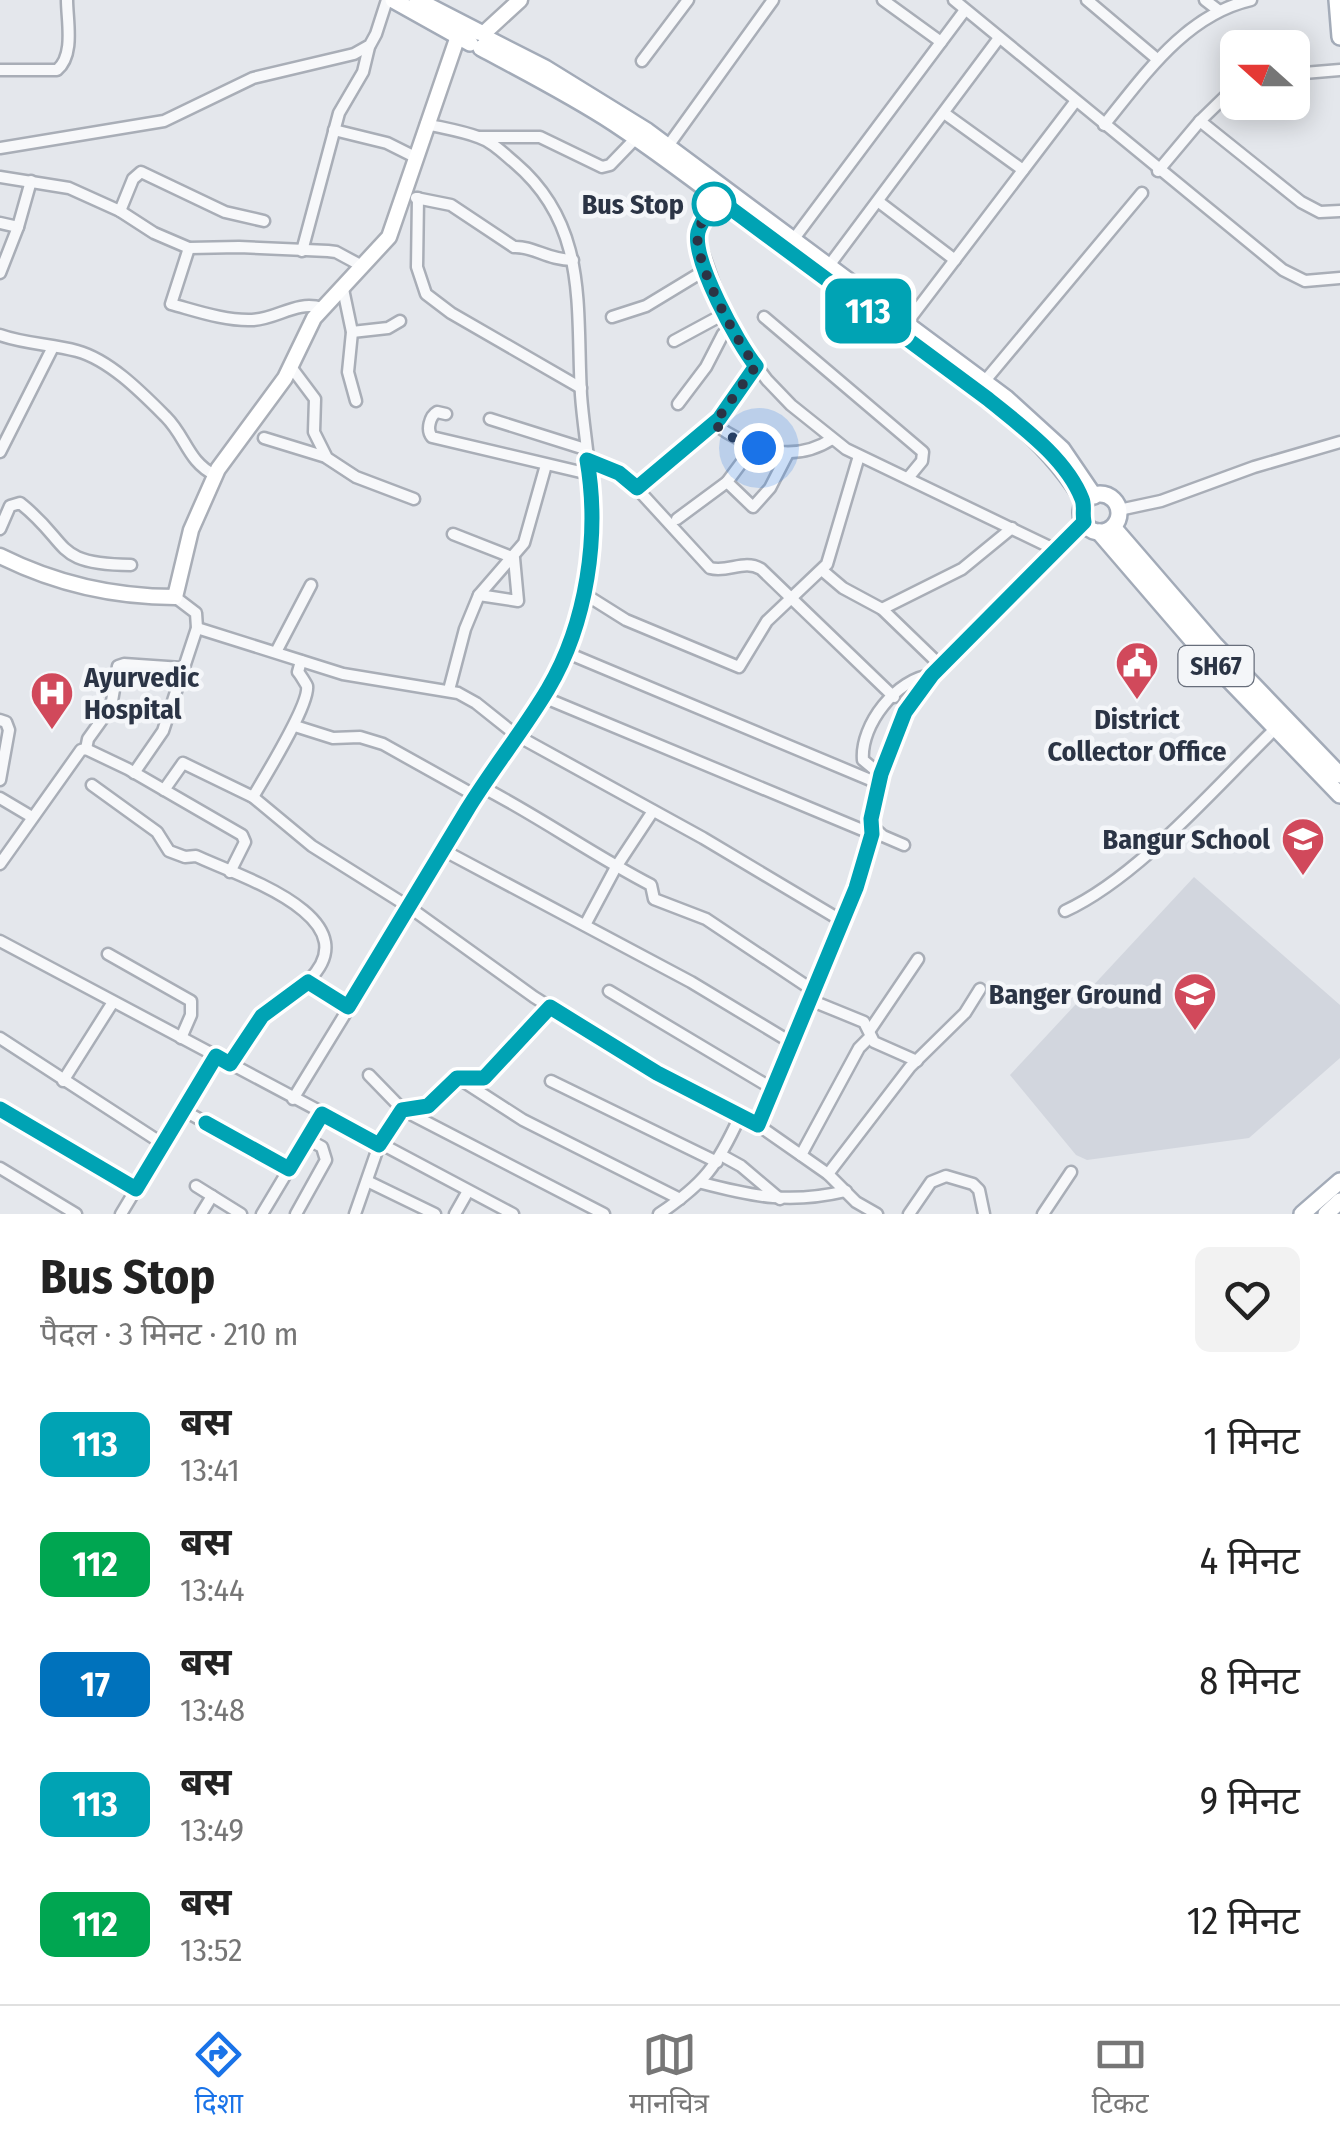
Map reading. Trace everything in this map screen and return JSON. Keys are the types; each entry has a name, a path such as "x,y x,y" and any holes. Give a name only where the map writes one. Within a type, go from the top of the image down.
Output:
{"main road":[{"path":"390,0 476,38 612,107 984,382 1042,428 1075,464 1090,500 1084,522"},
{"path":"417,0 636,138 1022,427 1090,500"},
{"path":"1337,0 1340,37"},
{"path":"1090,500 1107,496 1119,510 1106,529"},
{"name":"SH67","path":"1084,522 1106,529 1340,775"},
{"name":"SH67","path":"1106,529 1191,639 1340,795"},
{"path":"1302,1214 1340,1182"},
{"path":"1326,1214 1340,1201"}],"street":[{"path":"0,70 57,70 64,64 68,56 66,0"},
{"path":"362,51 376,34 390,0"},
{"path":"520,0 476,38 426,124 411,198 417,268 426,294 451,313 581,388"},
{"path":"642,61 688,0"},
{"path":"668,146 773,0"},
{"path":"883,0 940,42"},
{"path":"954,0 1290,275 1305,280 1340,278"},
{"path":"1086,0 1157,59"},
{"path":"1206,0 1218,10"},
{"path":"1104,124 1157,59 1202,20 1238,1 1251,0"},
{"path":"793,240 966,10"},
{"path":"828,267 1000,38"},
{"path":"0,148 164,121 254,78 369,48 363,72 339,113 302,251"},
{"path":"1310,72 1340,70"},
{"path":"906,324 1075,102"},
{"path":"1158,170 1220,102"},
{"path":"944,113 1023,170"},
{"path":"1200,121 1301,202 1320,212 1340,211"},
{"path":"426,124 479,137 540,137 602,167 610,165 636,138"},
{"path":"334,130 387,143 417,158"},
{"path":"293,1099 479,792 543,697 565,652 584,593 590,474 581,388 579,293 572,260 558,216 546,196 501,150 479,137"},
{"path":"120,210 141,172 225,212 264,221"},
{"path":"0,177 69,188 120,210 189,248 336,252 362,266"},
{"path":"0,273 31,181"},
{"path":"984,382 1142,193"},
{"path":"411,198 451,205 514,247 526,247 551,260 572,260"},
{"path":"174,596 191,530 215,475 291,367 322,308 389,237 411,198"},
{"path":"718,199 699,230 698,244 731,332 792,405 832,440 859,456 1056,550"},
{"path":"878,202 955,260"},
{"path":"0,223 18,227"},
{"path":"189,248 171,304 248,321 301,305 322,308"},
{"path":"612,317 646,306 707,269"},
{"path":"343,289 352,332 348,372 356,401"},
{"path":"674,341 724,314"},
{"path":"764,317 923,452 922,460 908,478"},
{"path":"352,332 388,328 400,320"},
{"path":"678,404 706,368 723,334 731,332"},
{"path":"0,335 77,351 107,366 168,418 195,462 215,475"},
{"path":"0,452 53,347"},
{"path":"637,488 714,424 756,366"},
{"path":"291,367 315,399 314,432 327,458"},
{"path":"446,414 438,412 432,416 428,430 432,437 590,474"},
{"path":"490,419 586,454 619,473 710,568 754,565 894,697"},
{"path":"714,424 753,447 788,453 810,451 832,440"},
{"path":"264,438 327,458 356,477 414,499"},
{"path":"1119,510 1162,501 1254,467 1340,442"},
{"path":"678,518 727,482 753,447"},
{"path":"727,482 753,507 770,488 788,453"},
{"path":"584,593 626,620 736,667 743,662 767,621 822,571 859,456"},
{"path":"449,690 479,595 524,543 546,465"},
{"path":"1,522 10,506 20,503 54,540 83,562 132,565"},
{"path":"758,1125 856,888 872,830 880,779 905,712 936,670 1084,522"},
{"path":"882,609 962,569 1012,528"},
{"path":"454,534 514,558"},
{"path":"0,556 86,589 141,597 174,596 196,612 197,628 163,731 134,773"},
{"path":"479,595 518,601 514,558"},
{"path":"822,571 843,588 882,609 936,670"},
{"path":"276,652 311,585"},
{"path":"197,628 355,676 449,690 468,697 516,736 842,921"},
{"path":"565,652 880,779"},
{"path":"252,797 295,726 296,712 307,690 298,672 301,661"},
{"path":"0,864 74,758 86,749 88,740 112,707 118,666 182,668"},
{"path":"880,779 862,754 875,717 916,679 936,670"},
{"path":"543,697 904,845"},
{"path":"0,720 6,722 9,730 0,780"},
{"path":"295,726 334,738 372,740 530,812 616,867 652,885 654,899 706,919 812,996 857,1018 874,1042 916,1061"},
{"path":"1065,911 1096,897 1145,855 1276,728"},
{"path":"86,749 245,838 230,872"},
{"path":"164,790 183,763 252,797 312,846 409,907 550,1007 623,1053 758,1125 877,1214"},
{"path":"92,785 157,832 169,851 196,856 295,903 319,924 325,938 325,955 308,982 262,1016 230,1064"},
{"path":"0,798 32,817"},
{"path":"585,924 653,811"},
{"path":"444,850 691,982 792,1043"},
{"path":"0,941 513,1214"},
{"path":"108,954 192,1001 192,1015 181,1038"},
{"path":"802,1155 859,1048 918,959"},
{"path":"308,982 348,1007"},
{"path":"828,1174 916,1061 965,1013 980,989"},
{"path":"609,991 773,1090"},
{"path":"63,1080 113,1002"},
{"path":"355,1214 379,1145 402,1110 428,1106 457,1078 484,1078 550,1007"},
{"path":"0,1038 162,1144"},
{"path":"121,1214 216,1056"},
{"path":"369,1076 402,1110 604,1214"},
{"path":"457,1078 523,1120 680,1200"},
{"path":"550,1081 741,1166 781,1200"},
{"path":"0,1109 136,1189"},
{"path":"183,1110 289,1169"},
{"path":"262,1214 322,1114"},
{"path":"659,1214 702,1183 740,1116"},
{"path":"296,1214 326,1160 322,1147 307,1139"},
{"path":"0,1168 76,1214"},
{"path":"1043,1214 1071,1172"},
{"path":"909,1214 931,1182 946,1176 980,1190 984,1214"},
{"path":"367,1181 435,1214"},
{"path":"702,1183 781,1200 846,1191"},
{"path":"196,1186 242,1214"},
{"path":"455,1214 468,1191"},
{"path":"201,1214 212,1196"},
{"path":"848,1214 856,1202"}],"shaded area":[{"name":"Banger Ground","path":"1194,877 1340,1005 1340,1058 1249,1138 1087,1160 1076,1155 1010,1075"}],"bus line":[{"name":"113","path":"0,1109 136,1189 216,1056 230,1064 270,1008 308,982 348,1007 468,809 550,685 571,638 587,577 587,460 619,473 637,488 719,419 756,366 728,324 698,244 701,225 718,199 988,399 1022,427 1062,469 1085,503 1084,522 932,675 905,712 881,774 871,819 872,834 856,888 758,1125 657,1073 550,1007 484,1078 457,1078 428,1106 402,1110 379,1145 322,1114 289,1169 206,1123"}],"place":[{"name":"Bus Stop","path":"714,204"},
{"name":"District Collector Office","path":"1137,701"},
{"name":"Ayurvedic Hospital","path":"52,731"},
{"name":"Bangur School","path":"1303,877"},
{"name":"Banger Ground","path":"1195,1032"}],"route":[{"path":"714,204 718,199 701,225 698,244 728,324 756,366 714,424 735,439 759,448"}]}
